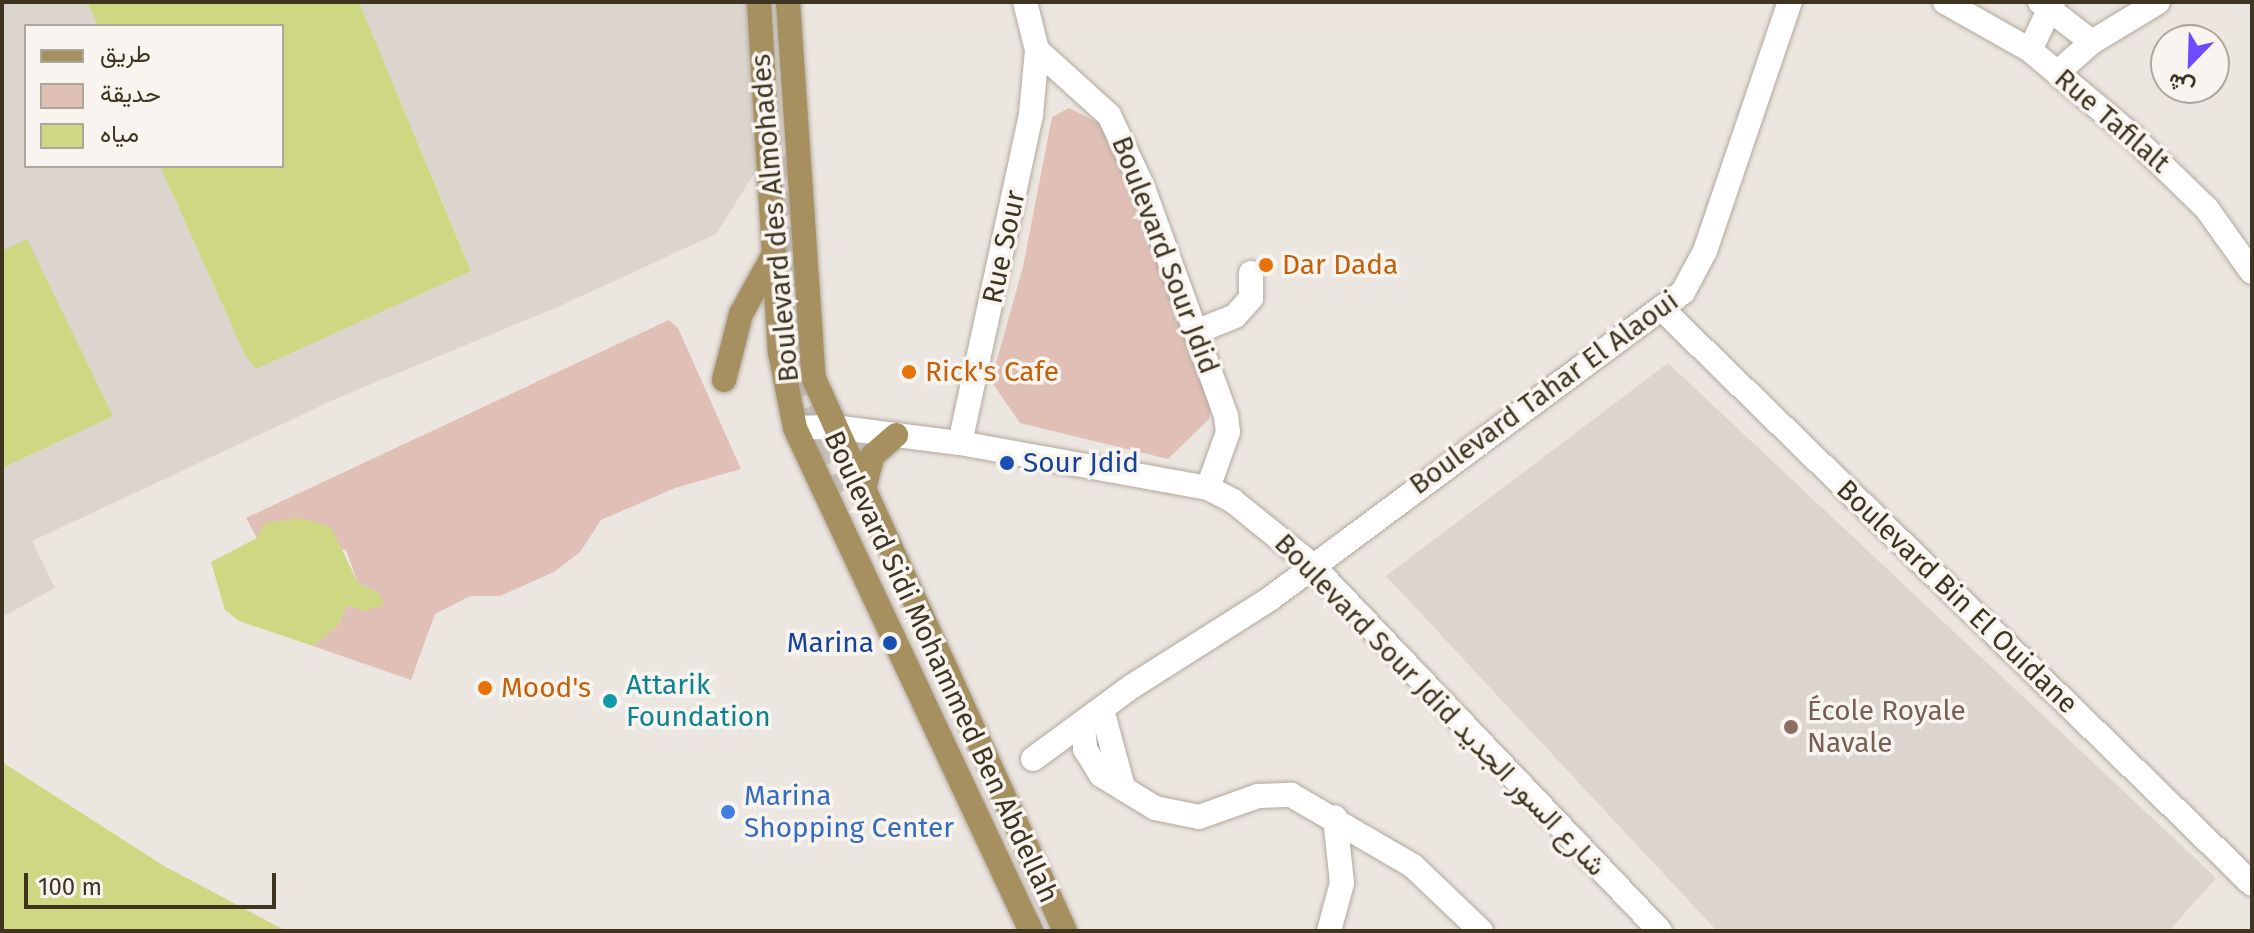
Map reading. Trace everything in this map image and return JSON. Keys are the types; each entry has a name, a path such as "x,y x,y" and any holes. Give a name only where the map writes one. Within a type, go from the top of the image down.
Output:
{"main road":[{"name":"Boulevard des Almohades","path":"759,2 780,352 795,428"},
{"name":"Boulevard des Almohades","path":"788,2 809,347 814,379 833,427"},
{"path":"724,380 741,314 773,256"},
{"name":"Boulevard Sidi Mohammed Ben Abdellah","path":"833,427 1065,931"},
{"name":"Boulevard Sidi Mohammed Ben Abdellah","path":"795,428 1031,931"},
{"path":"863,493 872,456 896,435"}],"street":[{"path":"1025,2 1037,50"},
{"name":"Boulevard Tahar El Alaoui","path":"1033,759 1271,598 1311,564 1663,310 1683,292 1705,251 1790,2"},
{"name":"Rue Tafilalt","path":"1945,2 2030,50 2057,73 2182,184 2230,236 2252,272"},
{"path":"2057,73 2092,42 2158,2"},
{"path":"2030,50 2048,4 2092,42"},
{"name":"Boulevard Sour Jdid","path":"1037,50 1109,115 1198,331 1228,432 1208,488"},
{"name":"Rue Sour","path":"960,443 1031,114 1037,50"},
{"path":"1198,331 1235,316 1251,298 1251,273"},
{"name":"Boulevard Bin El Ouidane","path":"1663,310 2252,884"},
{"name":"Boulevard Sour Jdid شارع السور الجديد","path":"795,428 833,427 960,443 1208,488 1244,509 1311,564 1660,931"},
{"path":"1092,717 1090,761 1101,775 1122,783 1155,808 1179,817 1199,817 1276,792 1335,817 1413,866 1481,931"},
{"path":"1329,931 1342,883 1335,817"}],"shaded area":[{"path":"2,2 87,2 97,24 24,24 24,168 161,168 245,355 471,270 359,2 748,2 759,166 716,234 560,306 340,397 32,541 55,588 2,617 2,468 112,415 27,240 2,251"},
{"name":"École Royale Navale","path":"1668,363 2216,878 2169,931 1717,931 1386,576"}],"green space":[{"path":"1069,108 1107,127 1213,397 1209,419 1168,459 1020,423 991,381 1023,267 1052,117"},
{"path":"669,320 678,328 741,469 675,488 601,520 580,552 554,572 500,596 470,596 435,614 411,680 313,646 339,624 347,605 380,594 358,583 346,550 257,538 246,518"}],"water":[{"path":"87,2 359,2 471,271 256,369 245,355 161,168 284,168 284,24 97,24"},
{"path":"27,239 113,416 2,468 2,251"},
{"path":"299,518 331,527 358,583 380,594 384,605 364,611 347,605 339,624 313,646 239,621 225,610 211,562 257,538 265,523"},
{"path":"2,728 154,818 359,931 2,931"}],"pier":[{"path":"2,728 154,818 359,931 286,931 164,866 2,762"}],"tunnel":[{"path":"779,156 792,303 808,377"},
{"path":"794,374 839,493"}],"place":[{"name":"Dar Dada","path":"1266,265"},
{"name":"Rick's Cafe","path":"909,372"},
{"name":"Sour Jdid","path":"1007,463"},
{"name":"Marina","path":"890,643"},
{"name":"Mood's","path":"485,688"},
{"name":"Attarik Foundation","path":"610,701"},
{"name":"École Royale Navale","path":"1791,727"},
{"name":"Marina Shopping Center","path":"728,812"}]}
